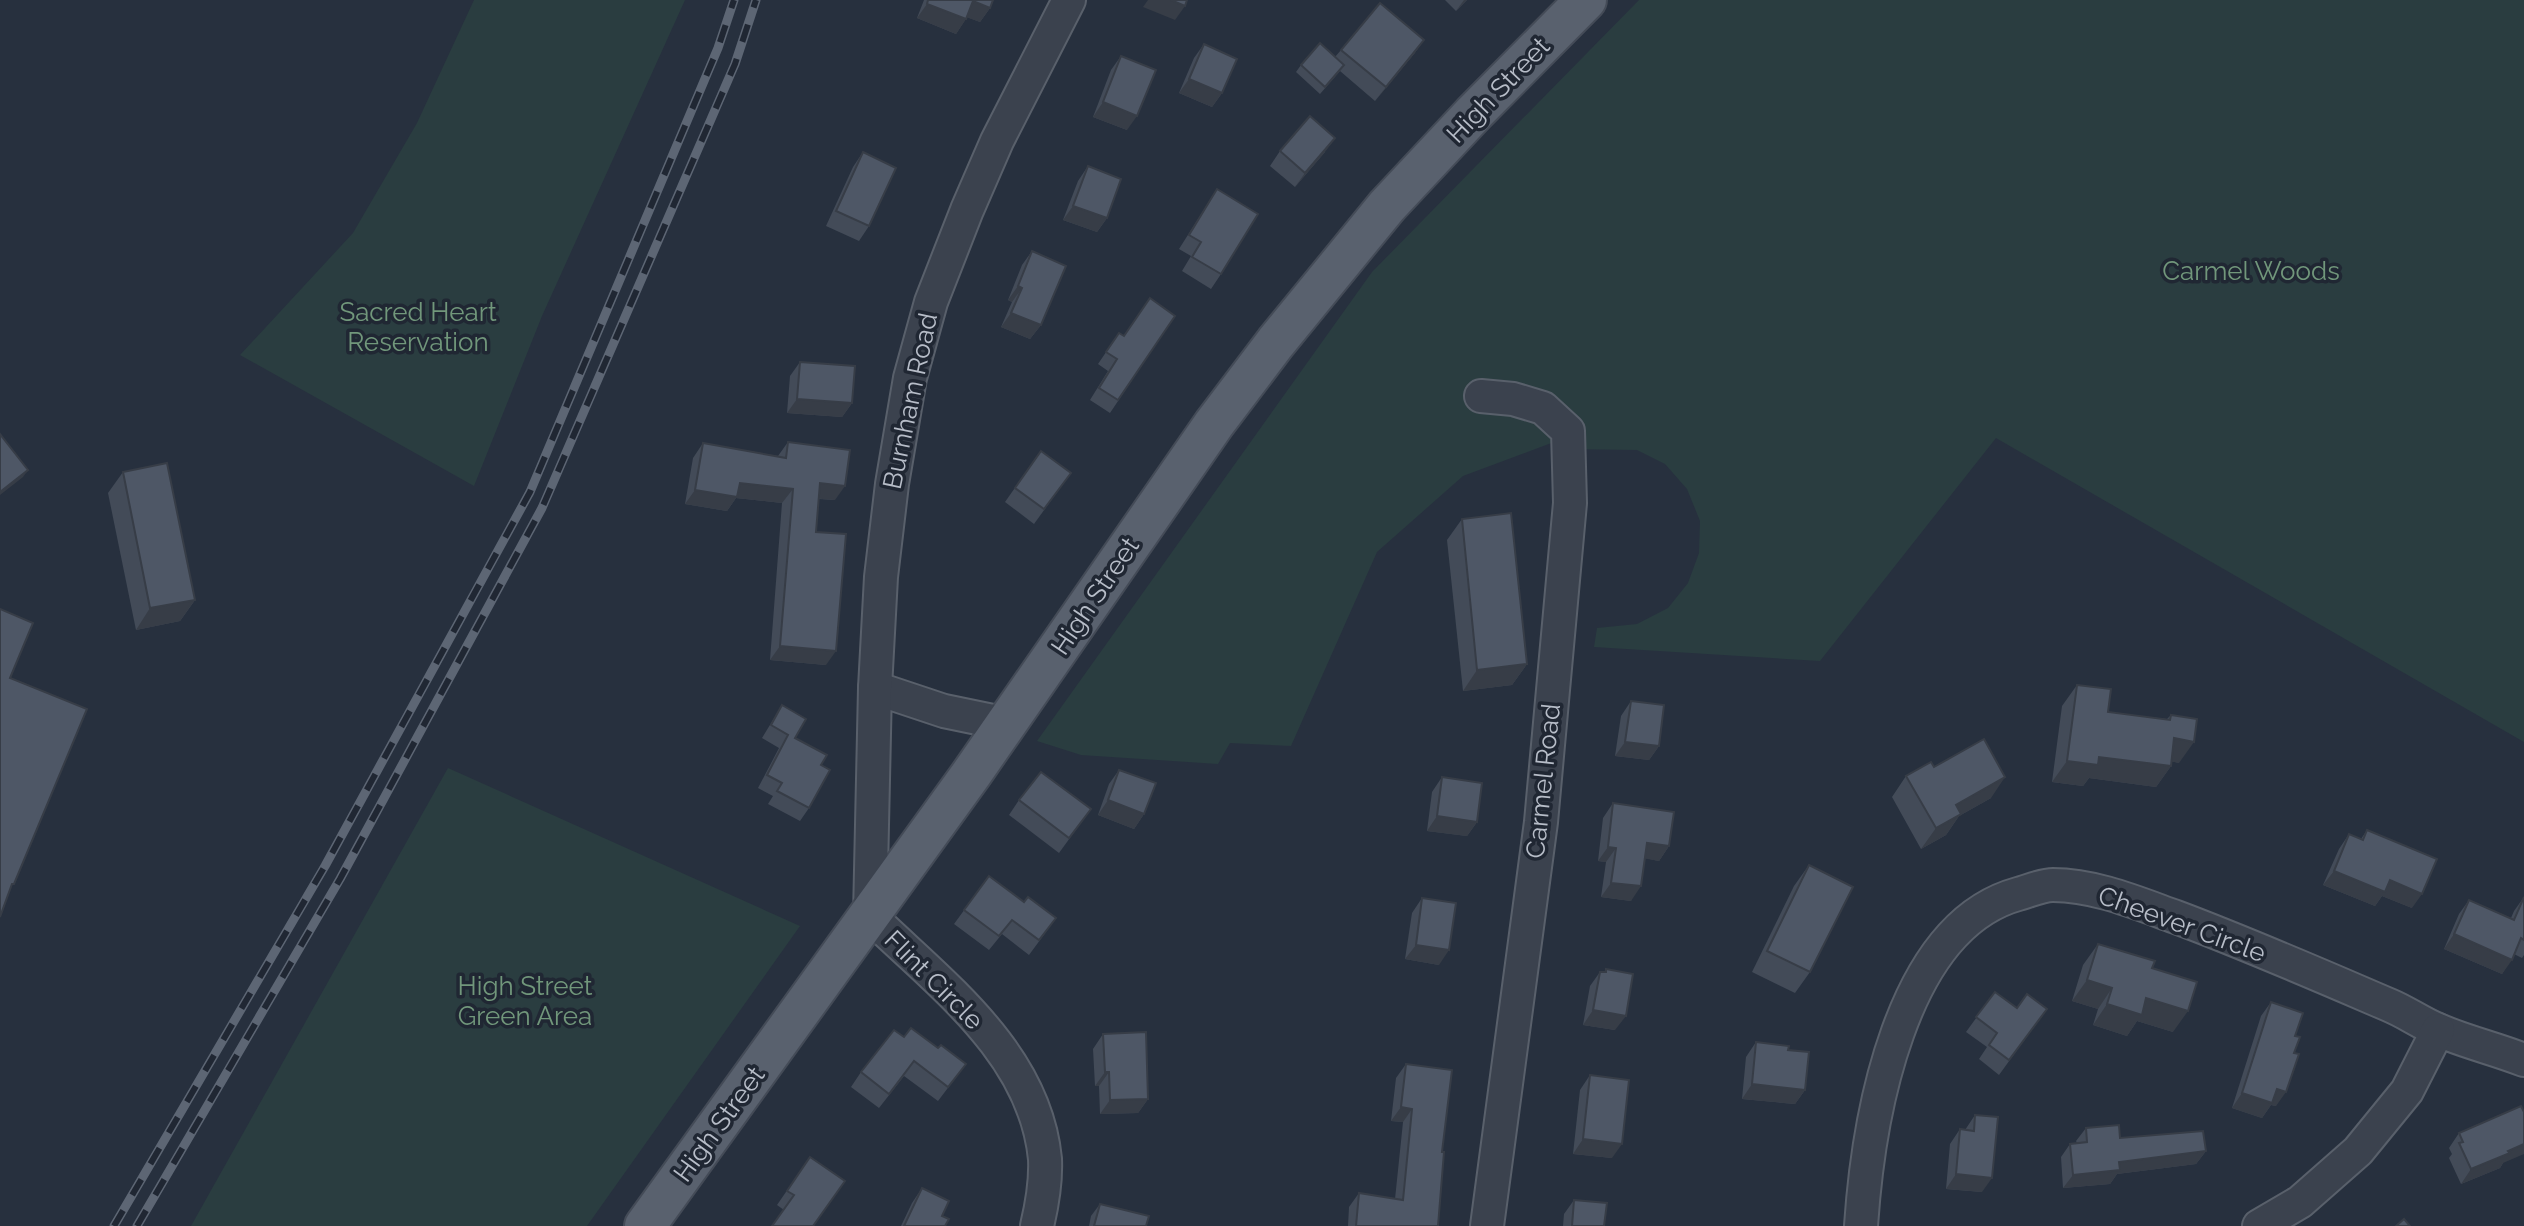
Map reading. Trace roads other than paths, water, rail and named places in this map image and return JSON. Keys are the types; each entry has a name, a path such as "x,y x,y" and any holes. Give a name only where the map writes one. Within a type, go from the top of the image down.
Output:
{"main road":[{"name":"High Street","path":"645,1226 870,916 1214,424 1276,342 1387,206 1586,0"}],"street":[{"name":"Burnham Road","path":"870,916 881,577 892,484 910,378 931,302 997,141 1069,0"},
{"name":"Carmel Road","path":"1481,396 1513,399 1543,408 1568,431 1570,503 1541,822 1487,1226"},
{"path":"875,688 944,711 1007,724"},
{"name":"Cheever Circle","path":"1861,1226 1867,1155 1883,1075 1907,1006 1937,955 1965,922 1997,900 2050,885 2093,890 2229,937 2393,1007 2438,1030 2524,1060"},
{"name":"Flint Circle","path":"870,916 972,1012 1010,1063 1034,1109 1045,1159 1037,1226"},
{"path":"2259,1226 2300,1202 2358,1151 2407,1091 2438,1030"}],"railway":[{"path":"114,1226 325,866 530,492 718,48 734,0"},
{"path":"137,1226 340,879 542,508 735,64 756,0"}],"park label":[{"name":"Carmel Woods","path":"2251,271"},
{"name":"Sacred Heart Reservation","path":"418,327"},
{"name":"High Street Green Area","path":"525,1001"}]}
